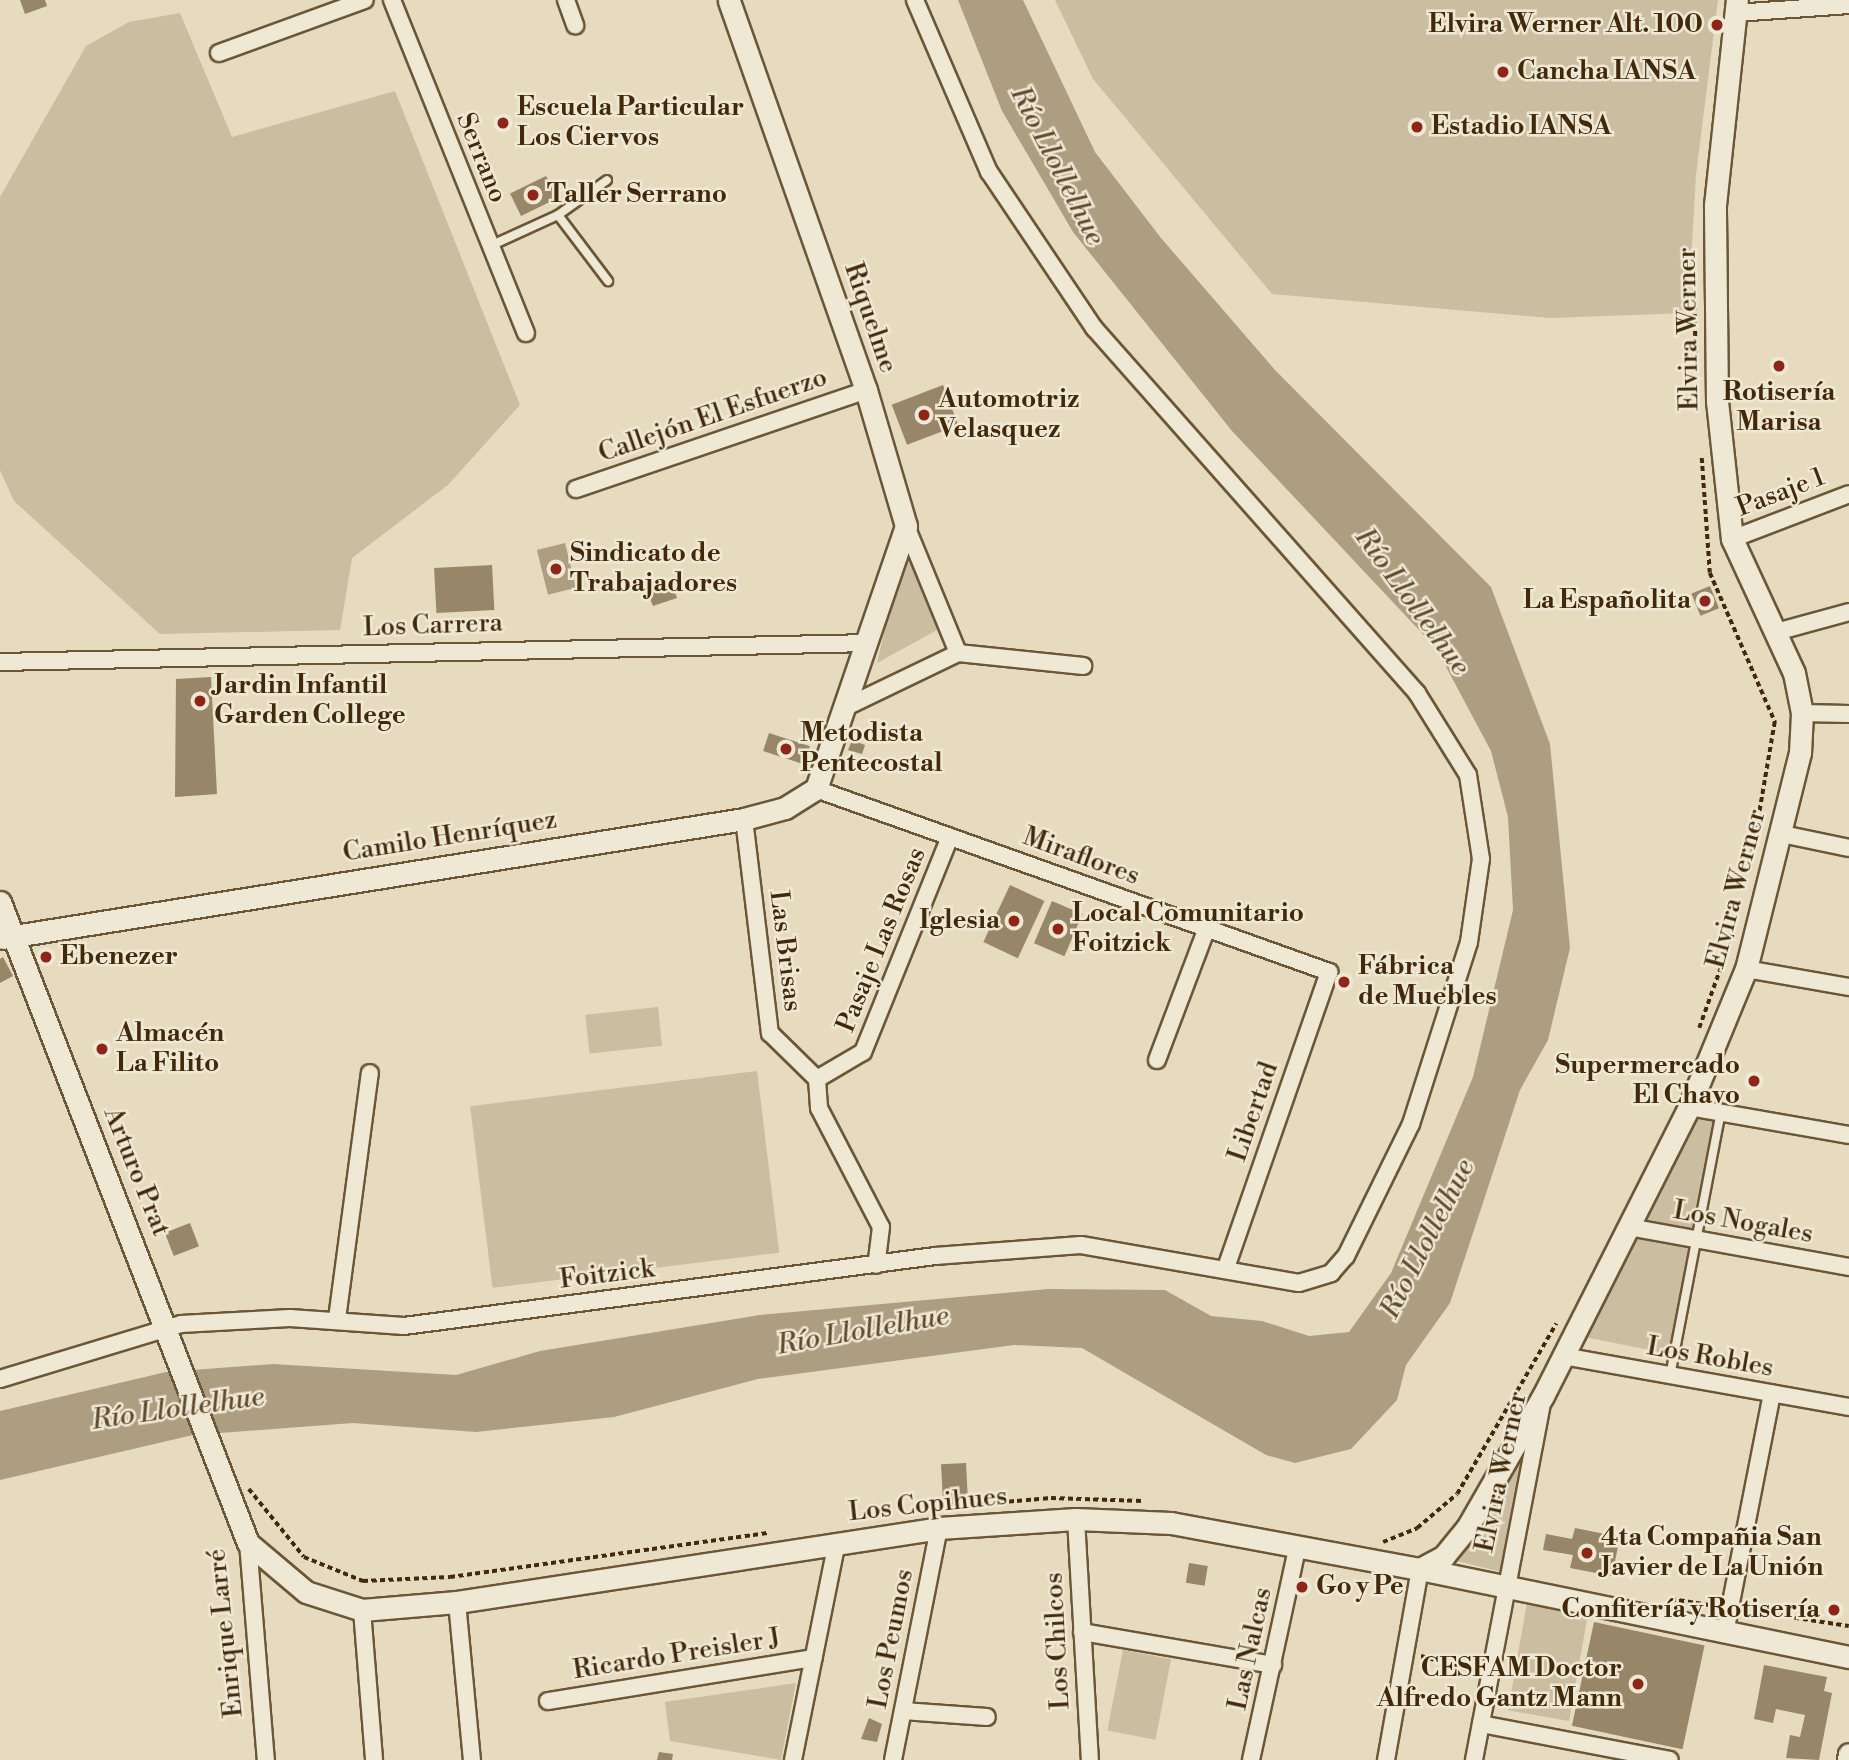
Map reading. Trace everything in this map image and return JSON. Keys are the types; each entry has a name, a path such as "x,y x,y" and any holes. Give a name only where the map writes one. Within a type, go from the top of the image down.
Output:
{"main road":[{"name":"Riquelme","path":"729,0 866,390 906,526"},
{"name":"Elvira Werner","path":"1543,1396 1689,1107 1746,969 1782,834 1802,713 1794,673 1732,539 1717,402 1714,269 1720,141 1736,7"},
{"path":"816,789 848,706 906,526"},
{"name":"Camilo Henríquez","path":"6,936 744,819 785,808 816,789"},
{"name":"Arturo Prat","path":"0,902 6,936 169,1332 216,1464"},
{"path":"1420,1569 1444,1556 1467,1528 1543,1396"},
{"name":"Enrique Larré","path":"216,1464 248,1543"},
{"name":"Los Copihues","path":"248,1543 297,1586 362,1610 457,1602 939,1528 1076,1520 1171,1523 1297,1549 1420,1569 1849,1657"},
{"path":"1848,1760 1849,1754"}],"street":[{"path":"219,53 365,0"},
{"name":"Serrano","path":"392,0 526,333"},
{"path":"566,0 575,25"},
{"name":"Foitzick","path":"0,1379 169,1332 337,1319 404,1326 876,1265 1082,1245 1300,1283 1331,1273 1346,1256 1411,1124 1469,942 1481,848 1468,775 1417,693 1094,328 989,172 915,0"},
{"path":"1736,7 1849,5"},
{"name":"Callejón El Esfuerzo","path":"576,489 866,390"},
{"name":"Pasaje 1","path":"1732,539 1849,494"},
{"name":"Riquelme","path":"906,526 958,653"},
{"path":"1776,632 1849,612"},
{"name":"Los Carrera","path":"0,662 868,643"},
{"path":"848,706 958,653 1083,666"},
{"path":"1802,713 1849,714"},
{"name":"Miraflores","path":"816,789 1329,972"},
{"name":"Las Brisas","path":"744,819 770,1033 817,1079"},
{"path":"1782,834 1849,848"},
{"name":"Pasaje Las Rosas","path":"817,1079 863,1052 950,837"},
{"path":"1157,1060 1207,928"},
{"path":"1746,969 1849,987"},
{"name":"Libertad","path":"1226,1268 1329,972"},
{"path":"337,1319 370,1073"},
{"path":"817,1079 819,1108 881,1227 876,1265"},
{"path":"1689,1107 1849,1135"},
{"name":"Los Nogales","path":"1629,1227 1849,1267"},
{"name":"Los Robles","path":"1563,1356 1849,1407"},
{"path":"1725,1633 1772,1394"},
{"name":"Elvira Werner","path":"1474,1760 1543,1396"},
{"name":"Los Chilcos","path":"1076,1520 1090,1760"},
{"name":"Los Peumos","path":"893,1760 939,1528"},
{"path":"793,1760 837,1542"},
{"name":"Enrique Larré","path":"248,1543 266,1760"},
{"name":"Las Nalcas","path":"1251,1760 1297,1549"},
{"path":"1386,1760 1420,1569"},
{"path":"457,1602 472,1760"},
{"path":"362,1610 374,1760"},
{"path":"1082,1632 1273,1665"},
{"name":"Ricardo Preisler J","path":"548,1701 814,1658"},
{"path":"903,1711 987,1717"},
{"path":"1481,1724 1670,1760"}],"lane":[{"path":"490,246 558,215 607,180"},
{"path":"558,215 608,281"},
{"path":"1670,1376 1721,1112"}],"path":[{"path":"439,1587 740,1546"},
{"path":"1661,1598 1849,1626"},
{"path":"1405,1652 1490,1675"}],"shaded area":[{"name":"Estadio IANSA","path":"1055,0 1718,0 1696,175 1688,313 1550,318 1272,294 1093,79"},
{"path":"180,13 232,137 395,91 520,405 448,485 352,558 340,630 160,634 14,501 0,470 0,197 86,46 129,22"},
{"path":"908,557 937,630 877,663 901,560"},
{"path":"658,1007 662,1046 589,1053 585,1015"},
{"path":"757,1071 779,1253 492,1288 470,1106"},
{"path":"1696,1102 1728,1109 1679,1356 1580,1336"},
{"path":"1531,1440 1502,1572 1457,1561"},
{"path":"1528,1597 1589,1608 1569,1721 1508,1710"},
{"path":"1123,1650 1171,1659 1155,1740 1107,1730"},
{"path":"796,1683 781,1760 670,1741 665,1702"}],"water":[{"name":"Río Llollelhue","path":"958,0 1023,0 1095,152 1161,238 1275,370 1491,587 1550,744 1570,948 1548,1040 1520,1090 1450,1303 1406,1365 1397,1400 1351,1449 1295,1463 1266,1455 1082,1348 1014,1345 758,1379 614,1417 476,1432 353,1423 193,1435 0,1480 0,1411 166,1372 273,1364 456,1375 540,1351 760,1315 1048,1289 1165,1290 1211,1316 1262,1321 1309,1336 1349,1332 1391,1273 1473,1077 1513,910 1508,817 1491,751 1436,648 1232,431 1073,232 1002,111"},
{"name":"Sindicato de Trabajadores","path":"565,543 576,588 548,595 537,550"}],"building":[{"path":"20,0 45,0 47,6 25,14"},
{"name":"Taller Serrano","path":"546,176 557,198 521,216 510,194"},
{"name":"Automotriz Velasquez","path":"943,385 958,425 907,445 892,405"},
{"path":"492,565 494,610 436,613 434,568"},
{"path":"672,583 677,598 653,606 648,593"},
{"name":"La Españolita","path":"1710,586 1719,608 1700,616 1691,593"},
{"path":"211,677 217,794 175,797 176,679"},
{"name":"Metodista Pentecostal","path":"769,733 810,746 804,764 763,751"},
{"path":"852,740 865,745 862,754 848,750"},
{"name":"Iglesia","path":"1010,885 1044,901 1018,958 983,942"},
{"name":"Local Comunitario Foitzick","path":"1052,901 1082,914 1064,956 1034,943"},
{"path":"3,957 13,976 0,983 0,959"},
{"path":"190,1223 199,1246 174,1256 165,1233"},
{"path":"966,1463 968,1504 943,1505 941,1464"},
{"name":"4ta Compañia San Javier de La Unión","path":"1575,1528 1620,1537 1612,1576 1570,1568 1573,1555 1543,1550 1546,1534 1572,1539"},
{"path":"1189,1563 1208,1566 1205,1586 1186,1583"},
{"name":"CESFAM Doctor Alfredo Gantz Mann","path":"1594,1622 1705,1645 1682,1749 1572,1726"},
{"path":"1764,1665 1827,1677 1824,1691 1832,1693 1819,1760 1786,1758 1790,1735 1800,1737 1805,1715 1776,1709 1773,1723 1754,1719"},
{"path":"869,1718 882,1724 877,1742 861,1739"},
{"path":"659,1752 673,1754 672,1760 657,1760"}],"place":[{"name":"Elvira Werner Alt. 100","path":"1717,25"},
{"name":"Cancha IANSA","path":"1503,72"},
{"name":"Escuela Particular Los Ciervos","path":"503,123"},
{"name":"Estadio IANSA","path":"1417,127"},
{"name":"Taller Serrano","path":"533,195"},
{"name":"Rotisería Marisa","path":"1779,366"},
{"name":"Automotriz Velasquez","path":"924,415"},
{"name":"Sindicato de Trabajadores","path":"556,569"},
{"name":"La Españolita","path":"1705,601"},
{"name":"Jardin Infantil Garden College","path":"200,701"},
{"name":"Metodista Pentecostal","path":"786,749"},
{"name":"Iglesia","path":"1014,921"},
{"name":"Local Comunitario Foitzick","path":"1058,929"},
{"name":"Ebenezer","path":"46,957"},
{"name":"Fábrica de Muebles","path":"1344,982"},
{"name":"Almacén La Filito","path":"102,1049"},
{"name":"Supermercado El Chavo","path":"1754,1081"},
{"name":"4ta Compañia San Javier de La Unión","path":"1587,1553"},
{"name":"Go y Pe","path":"1302,1587"},
{"name":"Confitería y Rotisería","path":"1834,1610"},
{"name":"CESFAM Doctor Alfredo Gantz Mann","path":"1638,1684"}]}
